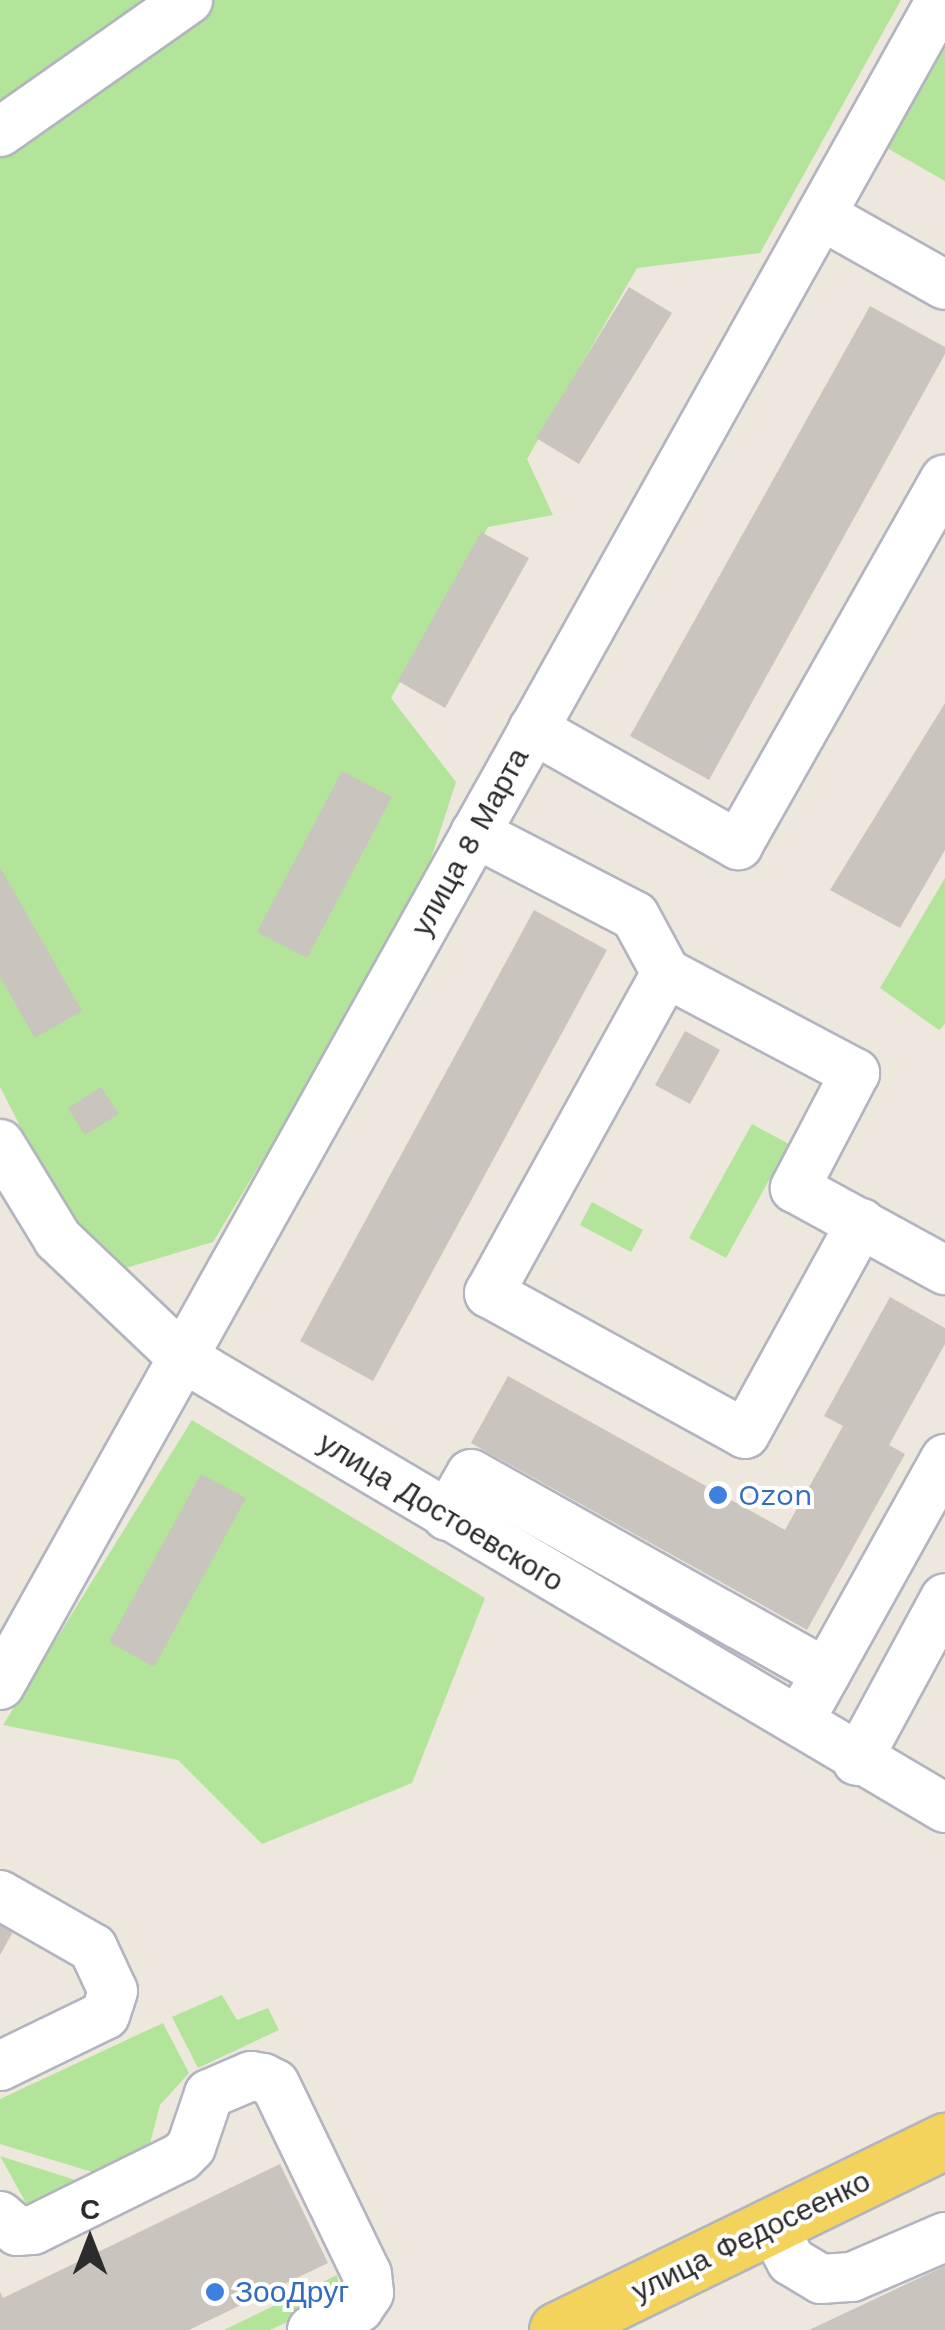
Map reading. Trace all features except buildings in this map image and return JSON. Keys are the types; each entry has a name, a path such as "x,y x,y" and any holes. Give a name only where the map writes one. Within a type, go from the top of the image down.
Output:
{"main road":[{"name":"улица Федосеенко","path":"561,2329 945,2141"}],"street":[{"path":"0,132 188,0"},
{"name":"улица 8 Марта","path":"0,1685 941,0"},
{"path":"821,215 945,285"},
{"path":"534,729 738,845 945,479"},
{"path":"476,832 635,916 666,973 855,1073 796,1188 945,1270"},
{"path":"666,973 489,1293 745,1434 861,1224"},
{"name":"улица Достоевского","path":"0,1144 58,1239 182,1357 856,1761 945,1808"},
{"path":"797,1725 945,1458"},
{"path":"448,1516 471,1474 826,1673"},
{"path":"856,1761 945,1598"},
{"path":"0,1895 92,1948 112,1990 105,2015 0,2066"},
{"path":"0,2216 17,2230 32,2230 181,2157 209,2094 251,2076 263,2078 275,2084 368,2274 369,2292 359,2308 312,2330"},
{"path":"772,2225 791,2261 822,2279 852,2277 945,2237"}],"green space":[{"path":"0,0 901,0 760,253 637,268 527,459 553,515 488,527 391,698 456,782 415,908 213,1242 119,1270 68,1219 0,1087"},
{"path":"945,27 945,181 880,144"},
{"path":"945,878 945,1024 939,1030 880,988"},
{"path":"752,1124 789,1144 726,1258 689,1238"},
{"path":"592,1202 643,1230 631,1252 580,1225"},
{"path":"192,1420 485,1598 412,1783 262,1844 178,1760 3,1725"},
{"path":"222,1995 237,2020 268,2008 279,2030 198,2068 172,2017"},
{"path":"163,2023 189,2073 160,2105 147,2155 102,2175 0,2144 0,2099"},
{"path":"0,2156 88,2184 44,2208 26,2203"},
{"path":"337,2275 340,2292 325,2304 270,2330 224,2330"}],"place":[{"name":"Ozon","path":"718,1495"},
{"name":"ЗооДруг","path":"215,2292"}]}
